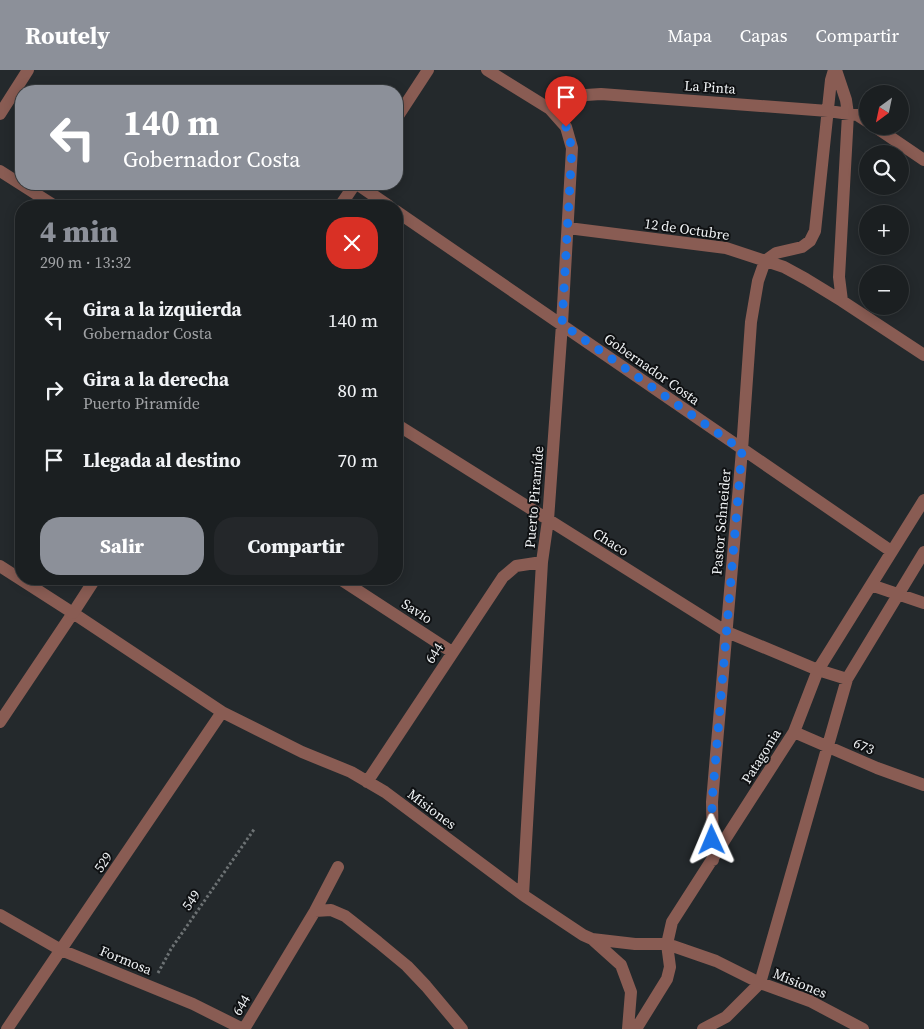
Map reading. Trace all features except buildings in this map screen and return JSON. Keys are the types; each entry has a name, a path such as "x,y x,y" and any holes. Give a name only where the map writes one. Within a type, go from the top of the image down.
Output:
{"street":[{"path":"18,85 28,70"},
{"path":"403,108 428,70"},
{"path":"487,70 550,108"},
{"path":"765,262 776,254 802,247 810,241 815,231 831,80 835,70"},
{"path":"835,70 846,100 848,114 839,277 842,301"},
{"path":"0,114 15,90"},
{"name":"La Pinta","path":"550,108 586,95 601,94 828,111 859,116"},
{"name":"Puerto Piramíde","path":"523,895 542,562 548,520 572,148 566,127 550,108"},
{"path":"887,135 924,160"},
{"path":"0,171 15,181"},
{"path":"30,190 46,200"},
{"path":"365,190 380,200"},
{"name":"Gobernador Costa","path":"403,216 891,551"},
{"name":"12 de Octubre","path":"568,228 726,248 784,267 842,301 924,355"},
{"name":"Pastor Schneider","path":"713,860 712,802 751,322 758,281 765,262"},
{"name":"Chaco","path":"403,428 727,632 818,670 847,679"},
{"name":"Patagonia","path":"636,1029 667,979 670,967 667,944 672,922 794,732 818,670 924,500"},
{"path":"704,1029 726,1017 760,983 847,679 924,552"},
{"name":"644","path":"368,782 503,577 516,566 542,562"},
{"name":"Misiones","path":"0,566 15,576"},
{"path":"871,584 924,603"},
{"name":"Misiones","path":"30,585 222,712 302,752 351,772 385,792 523,895 583,935 592,939 635,944 667,944 716,961 760,983 810,1001 863,1029"},
{"path":"0,722 91,585"},
{"name":"Savio","path":"349,585 452,652"},
{"name":"529","path":"7,1029 222,712"},
{"name":"673","path":"794,732 924,785"},
{"name":"644","path":"244,1029 315,911 338,867"},
{"path":"315,911 331,910 345,916 378,942 413,972 462,1029"},
{"name":"Formosa","path":"0,915 61,950 193,1004 244,1029"},
{"path":"592,939 621,965 631,992 628,1029"}],"path":[{"name":"549","path":"151,987 170,949 255,828"}],"route":[{"path":"566,127 572,148 562,324 742,450 712,802 712,840"}]}
